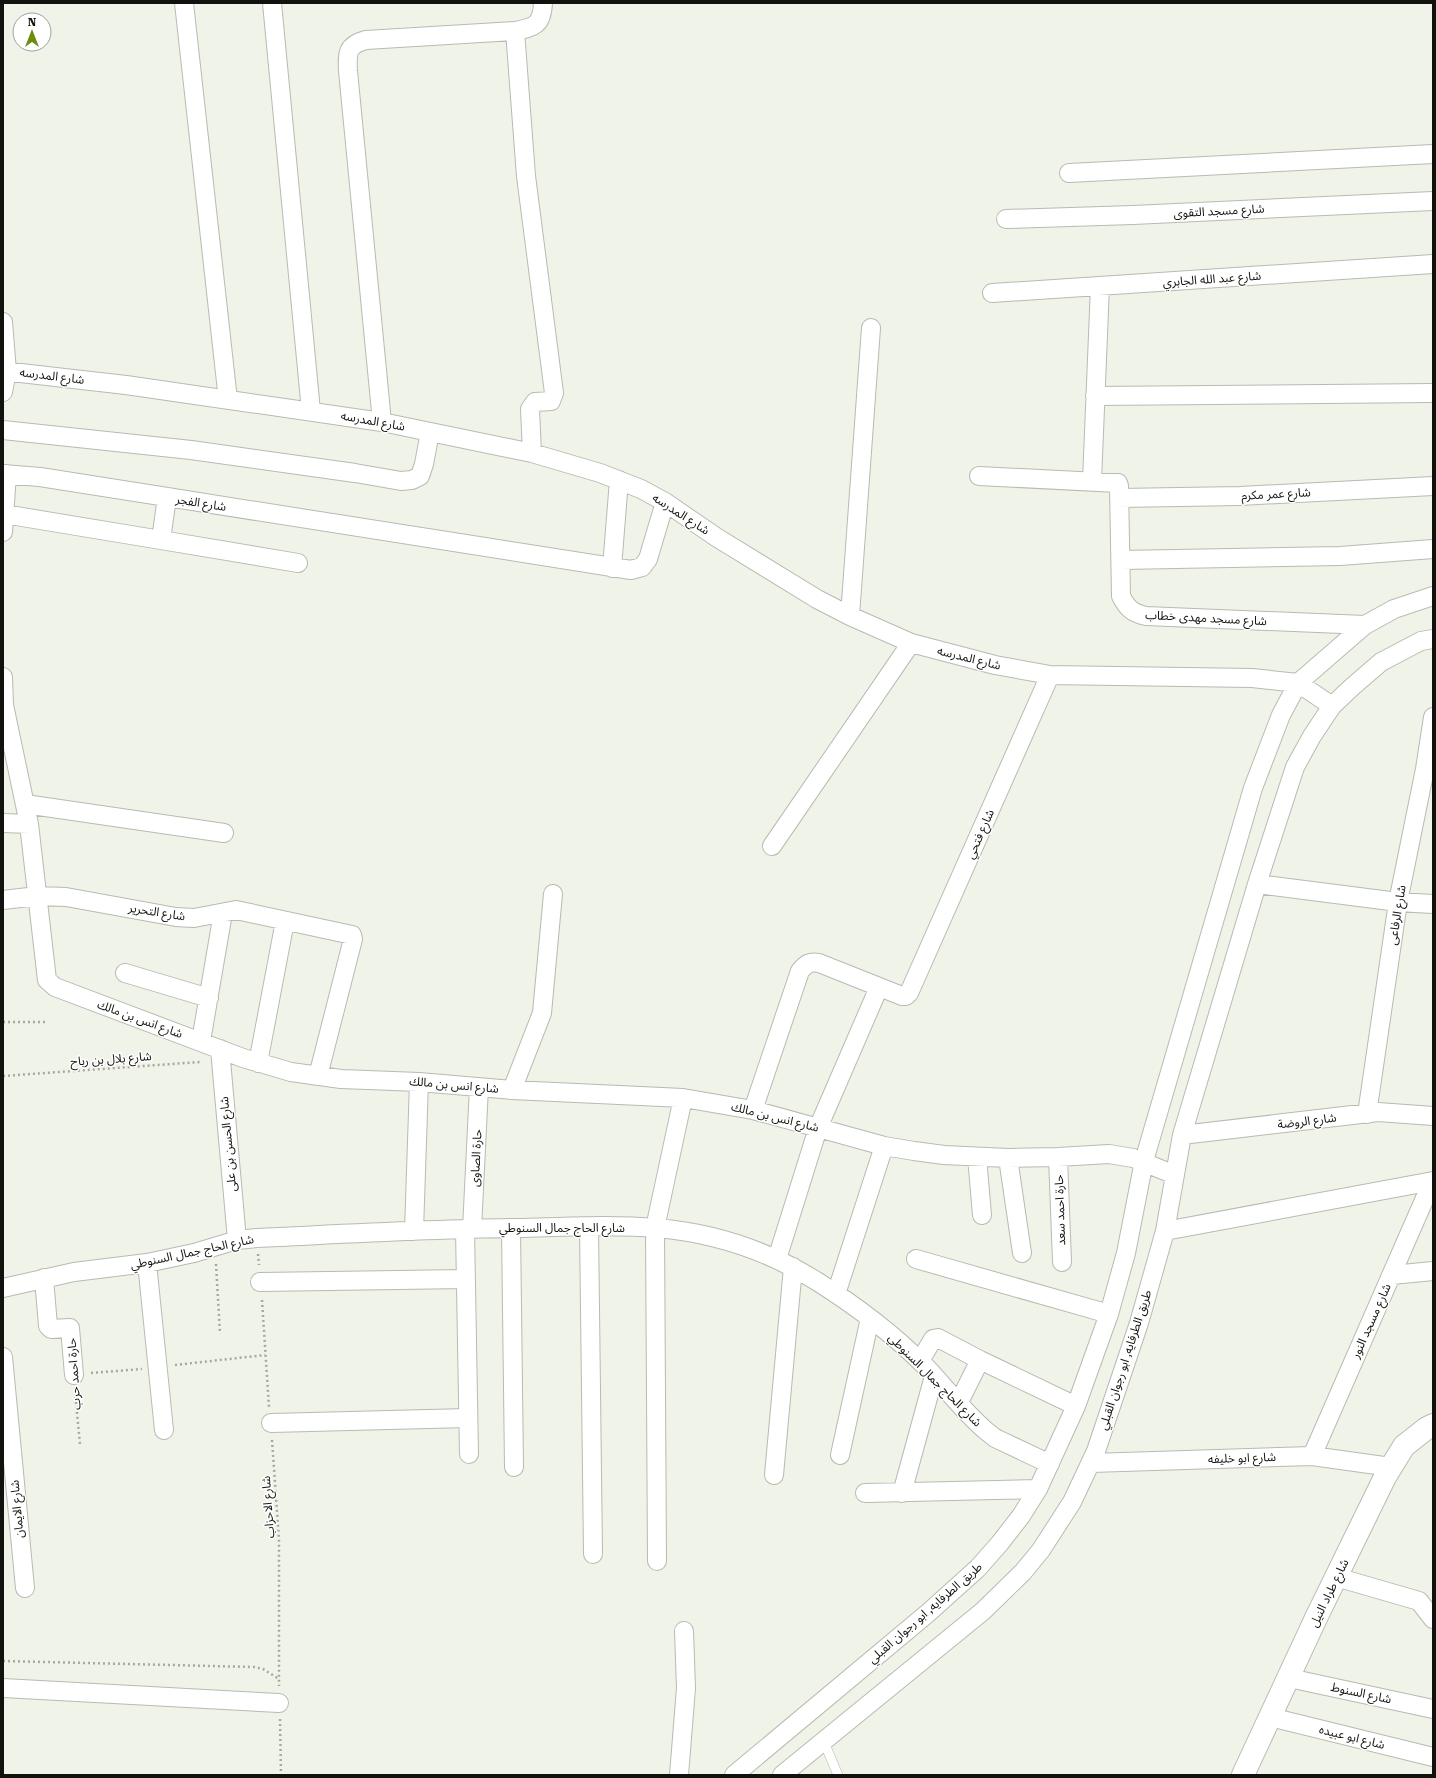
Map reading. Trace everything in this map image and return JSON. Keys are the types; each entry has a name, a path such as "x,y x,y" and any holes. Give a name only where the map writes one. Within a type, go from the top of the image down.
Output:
{"street":[{"path":"184,3 228,400"},
{"path":"272,3 311,411"},
{"path":"382,422 348,71 347,58 350,50 355,43 366,40 515,31 531,28 538,22 542,13 543,3"},
{"path":"515,31 526,176 554,393 551,401 535,402 530,408 532,453"},
{"path":"1069,173 1433,154"},
{"name":"شارع مسجد التقوى","path":"1006,219 1433,202"},
{"name":"شارع عبد الله الجابري","path":"992,293 1433,264"},
{"path":"1092,481 1100,286"},
{"path":"3,322 5,371 3,392"},
{"path":"850,616 871,328"},
{"name":"شارع المدرسه","path":"5,371 126,385 382,422 532,453 619,480 665,502 736,549 817,599 850,616 911,643 995,665 1050,675 1252,678 1298,683 1332,706"},
{"path":"1095,396 1433,393"},
{"path":"3,430 191,450 401,481 412,480 420,476 424,464 430,432"},
{"path":"3,532 5,474 40,477 167,497"},
{"name":"شارع عمر مكرم","path":"978,476 1092,481 1118,491 1240,496 1433,486"},
{"path":"612,568 619,480"},
{"name":"شارع مسجد مهدى خطاب","path":"1118,491 1121,596 1126,606 1135,613 1146,616 1365,625"},
{"name":"شارع الفجر","path":"160,540 167,497 631,570 642,567 648,559 665,502"},
{"path":"4,514 298,563"},
{"path":"1120,560 1340,556 1433,549"},
{"path":"1298,683 1365,625 1394,610 1433,596"},
{"name":"طريق الطرفايه, ابو رجوان القبلي","path":"782,1775 983,1611 1008,1587 1036,1555 1072,1502 1091,1462 1139,1323 1165,1231 1182,1136 1257,884 1295,767 1312,736 1332,706 1381,662 1421,641 1433,638"},
{"path":"772,846 911,643"},
{"name":"شارع فتحي","path":"879,987 904,996 909,994 1050,675"},
{"name":"شارع انس بن مالك","path":"3,677 4,705 29,824 47,980 62,990 201,1042 220,1055 291,1072 341,1079 419,1082 512,1090 683,1098 753,1110 884,1146 944,1155 977,1157 1058,1157 1109,1154 1128,1156 1175,1175"},
{"name":"طريق الطرفايه, ابو رجوان القبلي","path":"734,1775 928,1613 978,1568 1021,1516 1038,1488 1076,1406 1109,1314 1126,1253 1144,1162 1254,788 1281,715 1298,683"},
{"name":"شارع الرفاعى","path":"1368,1114 1398,902 1425,768 1433,718"},
{"path":"25,804 224,833"},
{"path":"3,823 29,824"},
{"path":"1257,884 1398,902 1433,904"},
{"path":"512,1090 542,1013 552,894"},
{"name":"شارع التحرير","path":"3,900 37,896 66,898 176,917 194,918 236,910 352,934 353,939 318,1076"},
{"path":"201,1042 223,912"},
{"path":"258,1063 285,921"},
{"path":"753,1110 800,971 804,966 808,963 819,963 879,987 818,1128 777,1259"},
{"path":"125,973 209,998"},
{"name":"شارع الحسن بن على","path":"220,1055 237,1240"},
{"path":"414,1231 419,1082"},
{"name":"حارة الصاوى","path":"469,1454 466,1279 479,1087"},
{"path":"657,1561 655,1228 683,1098"},
{"name":"شارع الروضة","path":"1182,1136 1368,1114 1388,1113 1433,1116"},
{"path":"836,1294 884,1146"},
{"path":"977,1157 982,1215"},
{"name":"حارة احمد سعد","path":"1058,1157 1062,1262"},
{"path":"1008,1158 1022,1253"},
{"path":"1165,1231 1433,1181"},
{"name":"شارع مسجد النور","path":"1312,1456 1425,1198 1433,1187"},
{"path":"589,1227 593,1554"},
{"path":"511,1228 514,1467"},
{"name":"شارع الحاج جمال السنوطي","path":"3,1288 44,1278 89,1270 147,1263 194,1253 237,1240 257,1238 511,1228 655,1228 680,1231 730,1241 777,1259 793,1267 836,1294 870,1318 920,1361 976,1421 995,1438 1050,1464"},
{"path":"916,1259 1109,1314"},
{"path":"147,1263 164,1430"},
{"path":"774,1475 793,1267"},
{"path":"1392,1275 1433,1271"},
{"name":"حارة احمد حرب","path":"44,1278 48,1326 51,1329 70,1328 74,1375"},
{"path":"260,1282 466,1279"},
{"path":"840,1455 870,1318"},
{"path":"920,1361 933,1339 936,1337 1076,1406"},
{"name":"شارع الايمان","path":"3,1357 25,1588"},
{"path":"959,1402 980,1360"},
{"path":"902,1493 934,1376"},
{"path":"270,1423 468,1418"},
{"name":"شارع طراد النيل","path":"1243,1775 1336,1577 1391,1467 1404,1446 1433,1424"},
{"name":"شارع ابو خليفه","path":"1091,1462 1312,1456 1391,1467"},
{"path":"864,1493 1038,1488"},
{"path":"1336,1577 1419,1601 1433,1619"},
{"path":"679,1775 686,1688 684,1631"},
{"name":"شارع السنوط","path":"1288,1678 1433,1709"},
{"path":"3,1688 279,1703"},
{"name":"شارع ابو عبيده","path":"1270,1717 1433,1757"}],"lane":[{"path":"824,1742 838,1775"}],"path":[{"path":"3,1022 48,1022"},
{"name":"شارع بلال بن رباح","path":"3,1076 220,1055"},
{"name":"شارع الاحزاب","path":"257,1238 279,1540 279,1703 281,1775"},
{"path":"216,1246 220,1334"},
{"name":"حارة احمد حرب","path":"74,1375 80,1444"},
{"path":"3,1661 254,1667 267,1671 279,1679"}]}
